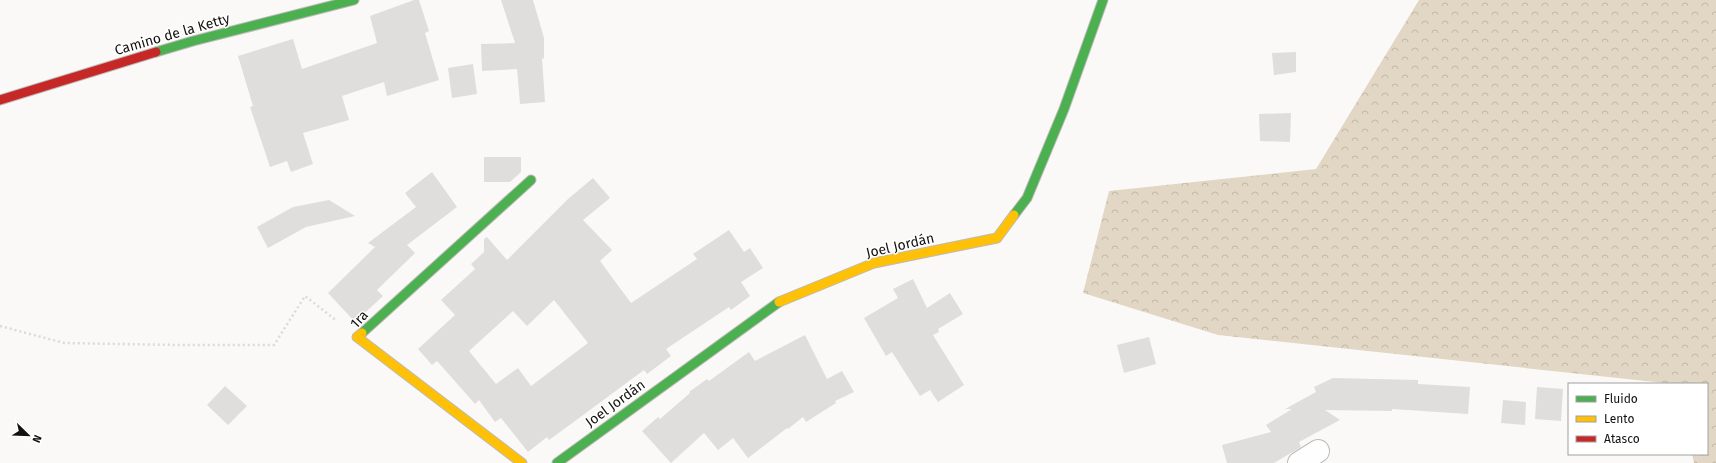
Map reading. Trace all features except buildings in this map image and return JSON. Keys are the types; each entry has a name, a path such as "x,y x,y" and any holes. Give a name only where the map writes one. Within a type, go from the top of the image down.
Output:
{"street":[{"name":"Camino de la Ketty","path":"0,100 194,41 354,0"},
{"name":"Joel Jordán","path":"557,463 780,301 874,263 997,238 1027,198 1064,109 1103,0"},
{"name":"1ra","path":"522,463 357,337 531,180"},
{"path":"1299,463 1318,451"}],"path":[{"path":"0,326 64,343 274,345 305,296 357,337"}],"green space":[{"path":"1419,0 1716,0 1716,463 1694,463 1692,455 1708,455 1708,383 1665,383 1218,335 1083,293 1109,191 1316,169"}],"traffic: fast":[{"path":"156,52 193,41 354,0"},
{"path":"1014,215 1027,198 1064,109 1103,0"},
{"path":"362,333 531,180"},
{"path":"557,463 779,302"}],"traffic: slow":[{"path":"779,302 874,263 997,238 1014,215"},
{"path":"362,333 357,337 522,463"}],"traffic: jam":[{"path":"0,100 156,52"}]}
